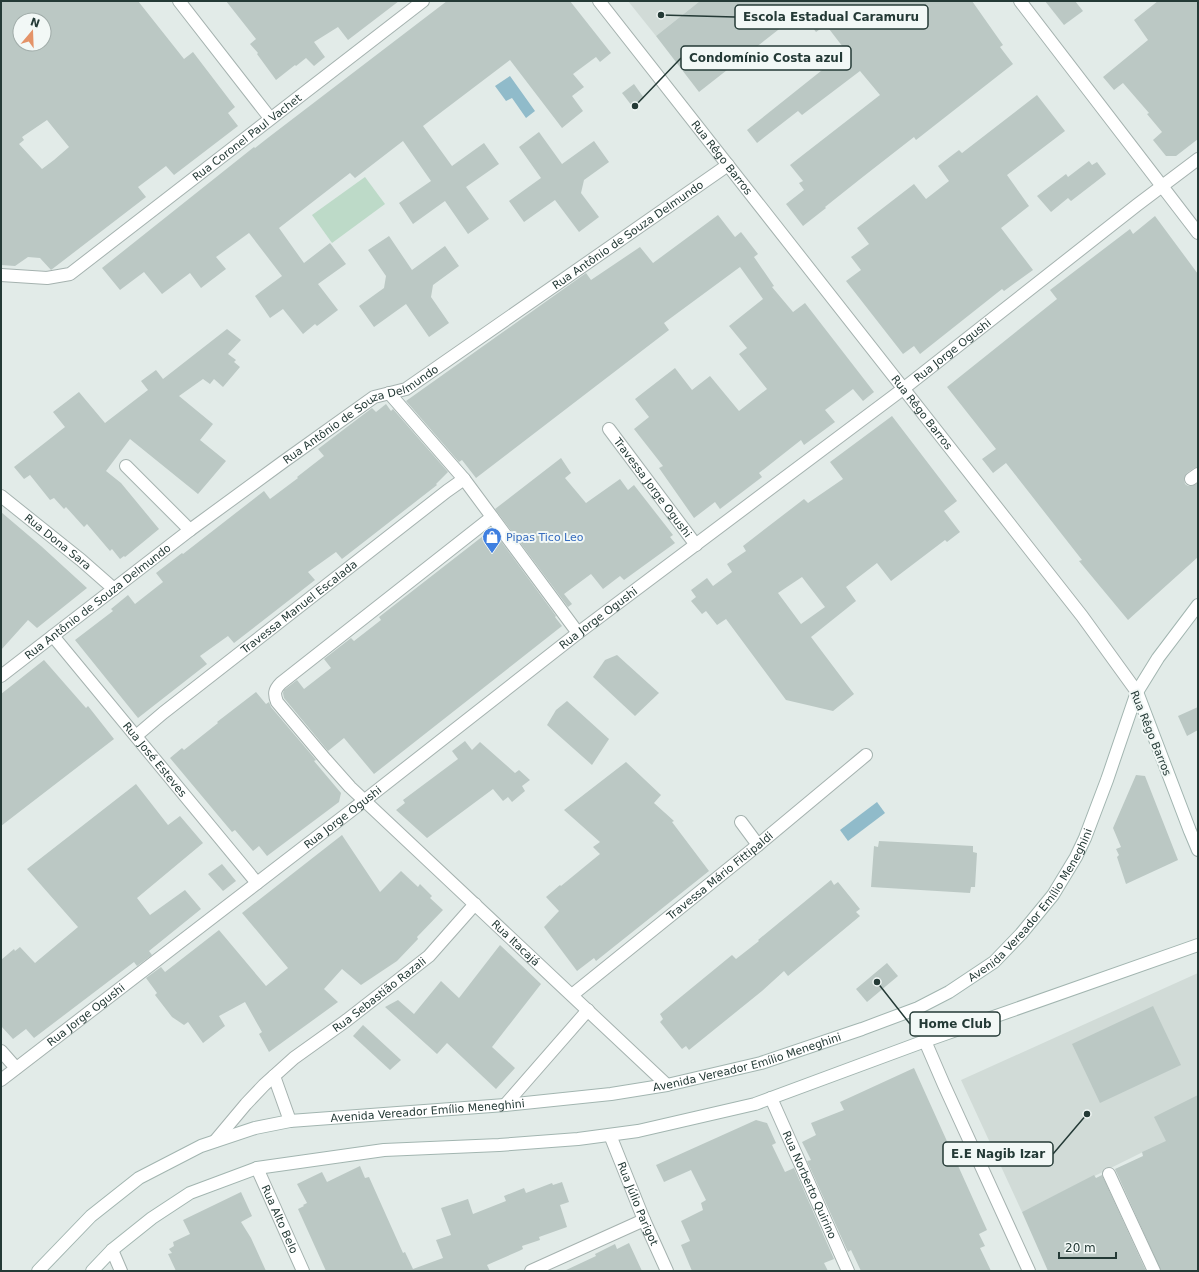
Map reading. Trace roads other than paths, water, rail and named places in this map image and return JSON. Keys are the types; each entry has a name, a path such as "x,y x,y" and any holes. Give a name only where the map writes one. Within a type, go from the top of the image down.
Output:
{"street":[{"name":"Rua Coronel Paul Vachet","path":"1,275 47,278 70,274 423,1"},
{"name":"Rua Rêgo Barros","path":"599,1 1082,616 1137,692 1198,850"},
{"path":"1020,1 1198,232"},
{"path":"186,3 270,118"},
{"name":"Rua Jorge Ogushi","path":"1,1080 365,800 578,633 903,389 1137,205 1198,159"},
{"name":"Rua Antônio de Souza Delmundo","path":"1,676 190,530 374,397 406,389 728,165"},
{"path":"389,393 464,479 578,633"},
{"name":"Travessa Jorge Ogushi","path":"609,429 696,545"},
{"path":"126,466 190,530"},
{"name":"Travessa Manuel Escalada","path":"136,736 187,694 464,479"},
{"name":"Rua Dona Sara","path":"1,496 81,560 114,589"},
{"name":"Rua Itacajá","path":"492,516 280,683 274,694 277,702 350,787 668,1085"},
{"name":"Avenida Vereador Emílio Meneghini","path":"38,1271 92,1216 139,1178 201,1146 255,1128 290,1121 505,1106 604,1095 668,1085 761,1063 862,1029 911,1010 949,992 994,962 1022,934 1053,895 1086,838 1137,692 1158,658 1198,605"},
{"name":"Rua José Esteves","path":"53,636 257,883"},
{"name":"Travessa Mário Fittipaldi","path":"572,995 758,845 866,755"},
{"path":"741,822 758,845"},
{"name":"Rua Sebastião Razali","path":"215,1141 264,1085 294,1058 347,1020 429,956 475,904"},
{"path":"92,1271 112,1250 152,1218 190,1193 257,1168 384,1150 520,1143 610,1135 638,1131 755,1104 926,1041 1198,945"},
{"path":"505,1106 588,1010"},
{"path":"926,1041 944,1085 1029,1271"},
{"path":"1,1051 16,1068"},
{"path":"274,1076 290,1121"},
{"name":"Rua Norberto Quirino","path":"771,1098 848,1271"},
{"name":"Rua Júlio Parigot","path":"610,1135 644,1220 667,1271"},
{"name":"Rua Alto Belo","path":"257,1168 303,1271"},
{"path":"1109,1174 1154,1271"},
{"path":"531,1271 644,1220"},
{"path":"112,1250 121,1271"}],"water":[{"path":"510,76 535,111 526,118 512,98 506,101 495,86"},
{"path":"877,802 885,813 848,841 840,830"}],"place":[{"name":"Escola Estadual Caramuru","path":"661,15"},
{"name":"Condomínio Costa azul","path":"635,106"},
{"name":"Pipas Tico Leo","path":"492,554"},
{"name":"Home Club","path":"877,982"},
{"name":"E.E Nagib Izar","path":"1087,1114"}]}
